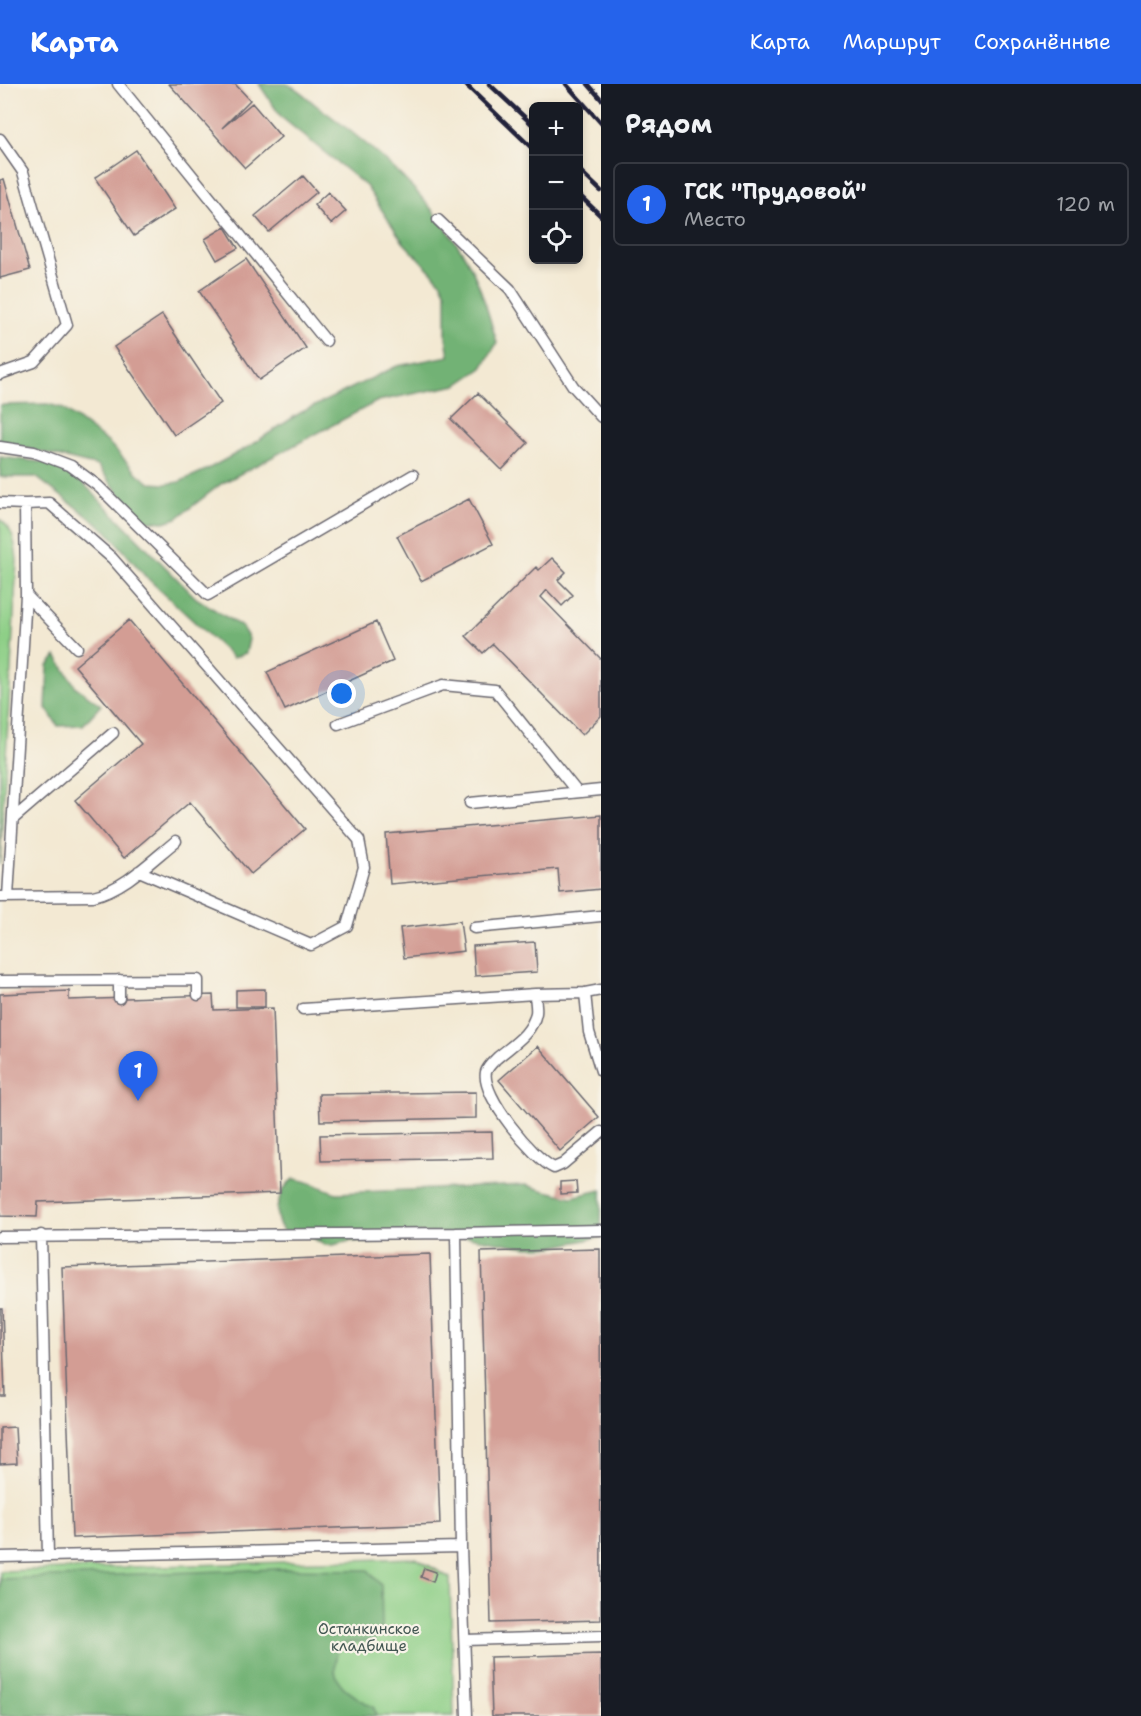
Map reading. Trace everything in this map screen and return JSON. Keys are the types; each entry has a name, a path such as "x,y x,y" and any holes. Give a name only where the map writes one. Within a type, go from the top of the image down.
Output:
{"lane":[{"path":"118,84 326,341"},
{"path":"0,140 23,172 67,325 34,363 0,374"},
{"path":"438,220 510,289 573,386 601,417"},
{"path":"0,447 34,452 71,465 98,486 208,596 413,475"},
{"path":"0,503 49,503 112,558 359,840 364,867 347,926 310,945 139,871"},
{"path":"25,504 26,595 13,819 4,897 93,896 105,893 139,871 176,841"},
{"path":"26,595 77,648"},
{"path":"338,724 443,685 495,690 577,792"},
{"path":"13,819 113,733"},
{"path":"470,803 601,790"},
{"path":"474,928 601,916"},
{"path":"119,980 119,998"},
{"path":"0,981 32,987 119,980 198,980 198,995"},
{"path":"303,1009 535,994 585,993 601,990"},
{"path":"585,993 589,1032 601,1071"},
{"path":"535,994 536,1013 526,1034 491,1064 486,1072 497,1105 514,1131 547,1164 554,1168 563,1164 601,1132"},
{"path":"0,1237 601,1230"},
{"path":"456,1233 461,1547 467,1716"},
{"path":"41,1235 48,1556"},
{"path":"0,1557 461,1547"},
{"path":"465,1640 601,1636"}],"green space":[{"path":"259,84 286,84 298,90 378,154 415,190 448,230 469,264 483,297 497,343 482,368 457,385 378,401 221,484 177,518 164,522 139,520 98,466 0,442 0,405 48,404 62,408 109,443 138,474 150,483 166,484 179,482 206,470 248,447 300,413 397,366 449,356 446,337 446,293 440,281 403,242 366,186 281,117"},
{"path":"0,457 49,463 82,482 196,598 242,627 249,639 246,653 233,658 145,576 107,531 36,477 0,477"},
{"path":"0,519 11,532 17,560 0,864"},
{"path":"56,656 76,687 101,705 83,725 58,726 46,708 48,666"},
{"path":"294,1179 337,1193 526,1185 572,1197 601,1190 601,1237 552,1247 526,1247 468,1237 418,1233 373,1243 350,1241 324,1245 310,1236 285,1234 279,1224 277,1210 280,1197 286,1186"},
{"name":"Останкинское кладбище","path":"416,1558 450,1578 454,1716 0,1716 0,1571"},
{"name":"Останкинское кладбище","path":"278,1569 368,1570 381,1585 382,1627 373,1640 341,1644 335,1667 340,1683 354,1696 374,1708 376,1716 0,1716 0,1579"}],"building":[{"path":"169,84 235,84 250,100 222,128 252,103 281,137 245,168"},
{"path":"136,150 175,209 134,236 95,178"},
{"path":"303,176 317,192 269,232 255,216"},
{"path":"4,179 30,270 0,278 0,180"},
{"path":"328,192 346,211 331,224 314,205"},
{"path":"225,227 238,248 217,260 205,239"},
{"path":"246,259 306,348 259,380 199,291"},
{"path":"162,315 221,403 174,435 114,347"},
{"path":"478,393 528,443 502,470 451,419"},
{"path":"469,499 493,544 421,581 397,536"},
{"path":"552,558 566,572 558,580 573,595 562,606 547,590 541,597 601,659 601,716 582,735 493,644 483,653 466,636 536,567 539,570"},
{"path":"129,620 305,829 251,874 190,802 124,858 75,800 141,744 75,666"},
{"path":"376,622 393,661 285,710 267,672"},
{"path":"601,815 601,889 560,893 558,869 390,884 386,834"},
{"path":"460,921 464,951 404,958 400,928"},
{"path":"535,942 537,972 475,976 473,946"},
{"path":"265,989 265,1007 236,1007 236,990"},
{"path":"69,991 69,1000 213,995 214,1010 273,1008 280,1193 38,1202 37,1217 0,1216 0,994"},
{"path":"538,1046 599,1117 560,1151 499,1080"},
{"path":"476,1092 476,1118 320,1121 319,1094"},
{"path":"492,1132 493,1158 321,1161 320,1135"},
{"path":"576,1181 577,1193 560,1194 560,1182"},
{"path":"600,1249 601,1620 491,1623 481,1252"},
{"path":"430,1254 440,1524 72,1538 62,1267"},
{"path":"0,1308 2,1308 5,1396 0,1396"},
{"path":"15,1427 17,1463 0,1464 0,1428"},
{"path":"424,1568 436,1572 433,1582 421,1577"},
{"path":"601,1654 601,1716 492,1716 490,1657"}],"railway":[{"path":"465,84 529,145"},
{"path":"489,84 529,121"},
{"path":"566,84 601,123"},
{"path":"588,84 601,99"},
{"path":"583,174 601,191"},
{"path":"583,199 601,216"}],"place":[{"name":"ГСК \"Прудовой\"","path":"138,1101"}]}
